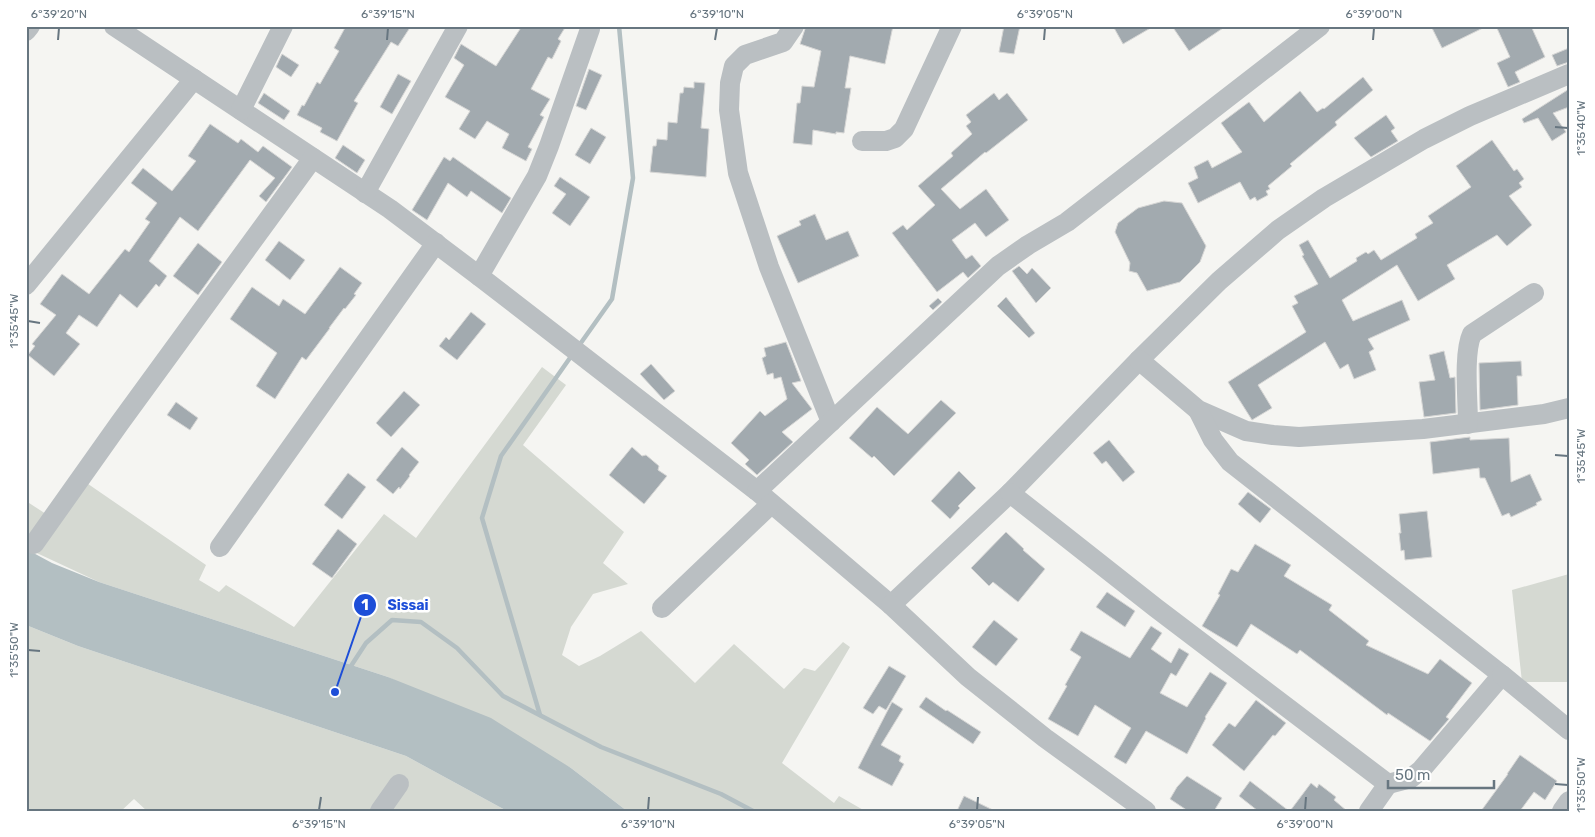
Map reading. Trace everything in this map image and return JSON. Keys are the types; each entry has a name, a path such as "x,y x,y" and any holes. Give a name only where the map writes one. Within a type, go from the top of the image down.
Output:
{"street":[{"path":"26,31 30,26"},
{"path":"114,26 390,209 480,276 764,498 890,605 968,677 1045,738 1146,811"},
{"path":"241,110 283,26"},
{"path":"365,193 458,26"},
{"path":"794,26 783,42 745,55 734,66 730,83 729,110 738,173 769,267 831,422"},
{"path":"862,140 886,141 895,138 904,129 952,26"},
{"path":"662,608 764,498 831,422 998,266 1028,244 1067,222 1320,26"},
{"path":"480,276 537,176 590,29"},
{"path":"890,605 1010,493 1139,360 1219,281 1278,230 1324,198 1424,139 1470,116 1569,74"},
{"path":"26,285 194,79"},
{"path":"34,544 313,158"},
{"path":"220,547 436,243"},
{"path":"1468,424 1467,353 1472,334 1534,293"},
{"path":"1139,360 1198,410 1246,431 1273,435 1299,437 1423,429 1544,414 1569,408"},
{"path":"1198,410 1213,440 1230,462 1502,675 1569,730"},
{"path":"1010,493 1156,608 1388,784"},
{"path":"1369,811 1388,784 1411,778 1421,770 1502,675"},
{"path":"380,811 398,784"},
{"path":"1562,811 1569,801"}],"shaded area":[{"path":"542,367 566,385 523,445 624,532 603,563 628,584 593,594 571,627 562,655 579,666 600,656 641,631 695,683 734,644 784,689 804,668 815,671 843,642 850,647 782,763 834,803 839,796 865,811 627,811 571,768 388,677 99,582 26,548 26,501 46,514 75,475 206,565 199,580 219,592 226,585 294,627 384,514 416,538"},
{"path":"26,549 52,563 99,582 388,677 491,718 571,768 627,811 507,811 406,756 78,646 26,625"},
{"path":"1569,574 1569,682 1522,682 1512,590"},
{"path":"26,625 78,646 406,756 507,811 147,811 134,799 121,811 26,811"}],"building":[{"path":"346,26 411,26 398,46 391,42 354,101 358,103 337,141 320,132 322,128 297,115 317,82 320,84 339,51 334,48"},
{"path":"522,26 566,26 558,39 561,41 552,59 548,57 531,89 550,99 540,115 544,117 528,147 532,149 526,161 502,148 509,134 487,121 475,139 459,129 470,111 445,97 464,65 454,58 461,44 496,66"},
{"path":"806,26 893,26 885,64 850,56 845,88 851,88 844,133 836,132 836,134 813,130 812,145 793,143 797,103 800,103 802,86 814,87 821,51 800,44"},
{"path":"1004,26 1020,26 1014,54 999,52"},
{"path":"1113,26 1154,26 1123,44"},
{"path":"1172,26 1226,26 1189,51"},
{"path":"1431,26 1487,26 1442,48"},
{"path":"1496,26 1531,26 1545,57 1515,72 1520,82 1508,87 1497,63 1510,57"},
{"path":"1569,48 1569,62 1557,66 1552,55"},
{"path":"282,54 299,65 291,77 276,67"},
{"path":"589,69 602,75 586,110 576,106"},
{"path":"398,74 411,81 392,114 380,107"},
{"path":"1363,77 1373,90 1335,122 1337,125 1290,164 1292,166 1268,186 1270,189 1266,191 1268,195 1257,201 1255,197 1250,200 1240,182 1198,203 1188,183 1198,178 1194,167 1208,160 1212,168 1242,152 1221,123 1249,102 1264,122 1300,91 1317,112 1324,109"},
{"path":"694,82 705,83 701,128 709,129 706,177 650,172 653,146 656,146 657,139 667,140 668,122 677,123 680,93 683,93 684,87 694,88"},
{"path":"1569,89 1569,107 1553,113 1566,132 1552,141 1538,118 1524,123 1522,119"},
{"path":"264,93 290,111 284,120 258,103"},
{"path":"994,93 999,100 1007,93 1028,120 985,152 941,189 960,209 986,189 1009,220 986,237 975,223 952,240 966,259 972,255 981,266 968,278 963,272 937,292 892,233 903,225 907,230 935,205 918,186 953,156 951,153 972,134 966,126 971,122 966,115"},
{"path":"1386,115 1395,128 1391,131 1398,141 1371,157 1354,138"},
{"path":"210,124 238,143 241,139 258,152 263,146 292,167 266,202 259,196 275,178 250,160 198,231 180,217 149,261 167,276 159,287 156,284 137,308 120,294 97,327 79,315 66,333 80,344 54,376 28,355 35,346 32,344 56,315 40,304 62,274 89,294 125,249 129,252 150,222 145,219 157,203 131,183 143,168 172,191 196,161 188,156"},
{"path":"591,128 606,137 590,164 575,155"},
{"path":"1492,140 1514,171 1517,169 1524,179 1519,183 1522,187 1509,196 1532,225 1507,246 1497,235 1447,265 1455,279 1418,301 1397,265 1342,300 1353,321 1402,300 1410,320 1368,339 1374,349 1369,352 1376,370 1354,379 1348,364 1340,369 1325,342 1258,385 1272,408 1252,420 1228,382 1306,332 1292,306 1298,303 1294,296 1318,284 1302,256 1304,255 1299,245 1308,240 1330,278 1357,261 1356,258 1366,252 1368,254 1374,250 1381,260 1417,238 1415,234 1433,223 1428,216 1471,187 1456,166"},
{"path":"343,145 365,160 357,173 335,158"},
{"path":"444,157 450,161 453,157 511,198 502,213 471,191 467,197 448,183 427,220 412,210"},
{"path":"560,177 590,197 570,226 552,213 566,194 554,186"},
{"path":"1164,201 1182,203 1206,246 1200,262 1180,282 1147,291 1137,273 1129,271 1130,263 1115,232 1118,223 1138,208"},
{"path":"815,214 826,240 848,231 859,256 798,283 777,236 801,225 799,221"},
{"path":"279,241 305,260 290,280 265,260"},
{"path":"198,243 222,262 198,295 173,276"},
{"path":"1019,266 1027,274 1032,268 1051,288 1036,303 1012,271"},
{"path":"340,267 362,283 354,294 356,295 344,308 306,360 302,357 275,399 256,386 277,353 230,319 252,287 279,306 283,299 305,314"},
{"path":"1006,297 1035,333 1029,338 997,306"},
{"path":"938,298 942,302 933,310 929,306"},
{"path":"471,312 486,324 457,360 439,346 446,337 449,340"},
{"path":"786,342 801,381 792,383 812,409 782,432 793,442 757,475 745,464 749,460 731,443 760,411 765,416 787,399 781,377 774,379 773,373 767,375 762,358 766,356 764,348"},
{"path":"1444,351 1450,378 1455,377 1456,413 1424,417 1419,382 1435,380 1429,355"},
{"path":"1521,361 1522,376 1517,376 1518,405 1480,410 1479,363"},
{"path":"651,364 675,391 664,400 640,374"},
{"path":"404,391 420,405 391,437 376,423"},
{"path":"941,400 956,413 894,476 874,456 872,458 849,438 877,407 908,434"},
{"path":"176,402 198,418 190,430 167,415"},
{"path":"1470,437 1470,440 1509,438 1511,482 1530,474 1542,500 1536,503 1537,505 1511,517 1509,513 1502,516 1485,478 1480,478 1479,468 1433,474 1430,442"},
{"path":"1109,440 1135,472 1123,482 1106,461 1102,464 1093,453"},
{"path":"402,447 419,462 400,489 399,487 393,494 376,480"},
{"path":"632,447 642,456 646,455 659,466 658,470 667,476 644,504 609,475"},
{"path":"959,471 976,488 958,506 960,508 950,519 931,501"},
{"path":"348,473 366,487 342,519 324,505"},
{"path":"1248,492 1271,509 1260,523 1238,504"},
{"path":"1427,511 1432,557 1405,560 1404,550 1401,551 1399,514"},
{"path":"338,529 357,544 332,578 312,564"},
{"path":"1006,532 1045,569 1018,602 993,582 989,586 971,568"},
{"path":"1255,544 1291,565 1284,576 1332,605 1329,610 1369,641 1366,645 1428,674 1440,659 1472,683 1446,717 1449,719 1430,741 1388,713 1387,715 1300,650 1297,654 1251,624 1237,647 1202,626 1220,595 1218,594 1231,569 1238,572"},
{"path":"1107,592 1135,611 1125,627 1096,607"},
{"path":"994,620 1018,639 996,666 972,647"},
{"path":"1151,626 1162,633 1151,649 1171,663 1179,648 1189,654 1176,676 1171,673 1160,693 1187,707 1210,672 1227,683 1205,717 1187,754 1146,731 1126,764 1114,757 1131,728 1095,705 1078,736 1048,719 1081,657 1070,650 1081,631 1130,658"},
{"path":"889,666 906,676 886,710 879,706 873,714 863,708"},
{"path":"926,697 981,732 973,744 919,707"},
{"path":"1256,700 1286,723 1275,736 1273,735 1244,771 1212,745 1229,723 1235,727"},
{"path":"892,702 903,709 881,745 901,756 899,761 904,764 892,786 858,768"},
{"path":"1520,755 1557,781 1545,800 1534,792 1520,811 1481,811 1508,774"},
{"path":"1187,776 1222,798 1214,811 1188,811 1170,799 1177,787"},
{"path":"1250,781 1289,811 1258,811 1239,796"},
{"path":"1311,783 1317,788 1319,784 1336,797 1334,800 1347,811 1290,811"},
{"path":"964,796 995,811 957,811"}],"waterway":[{"path":"578,347 612,299 633,178 619,26"},
{"path":"540,715 482,518 501,456 572,355"},
{"path":"349,669 366,643 392,620 421,622 457,648 503,696 601,747 721,794 753,811"}],"place":[{"name":"Sissai","path":"335,692"}]}
